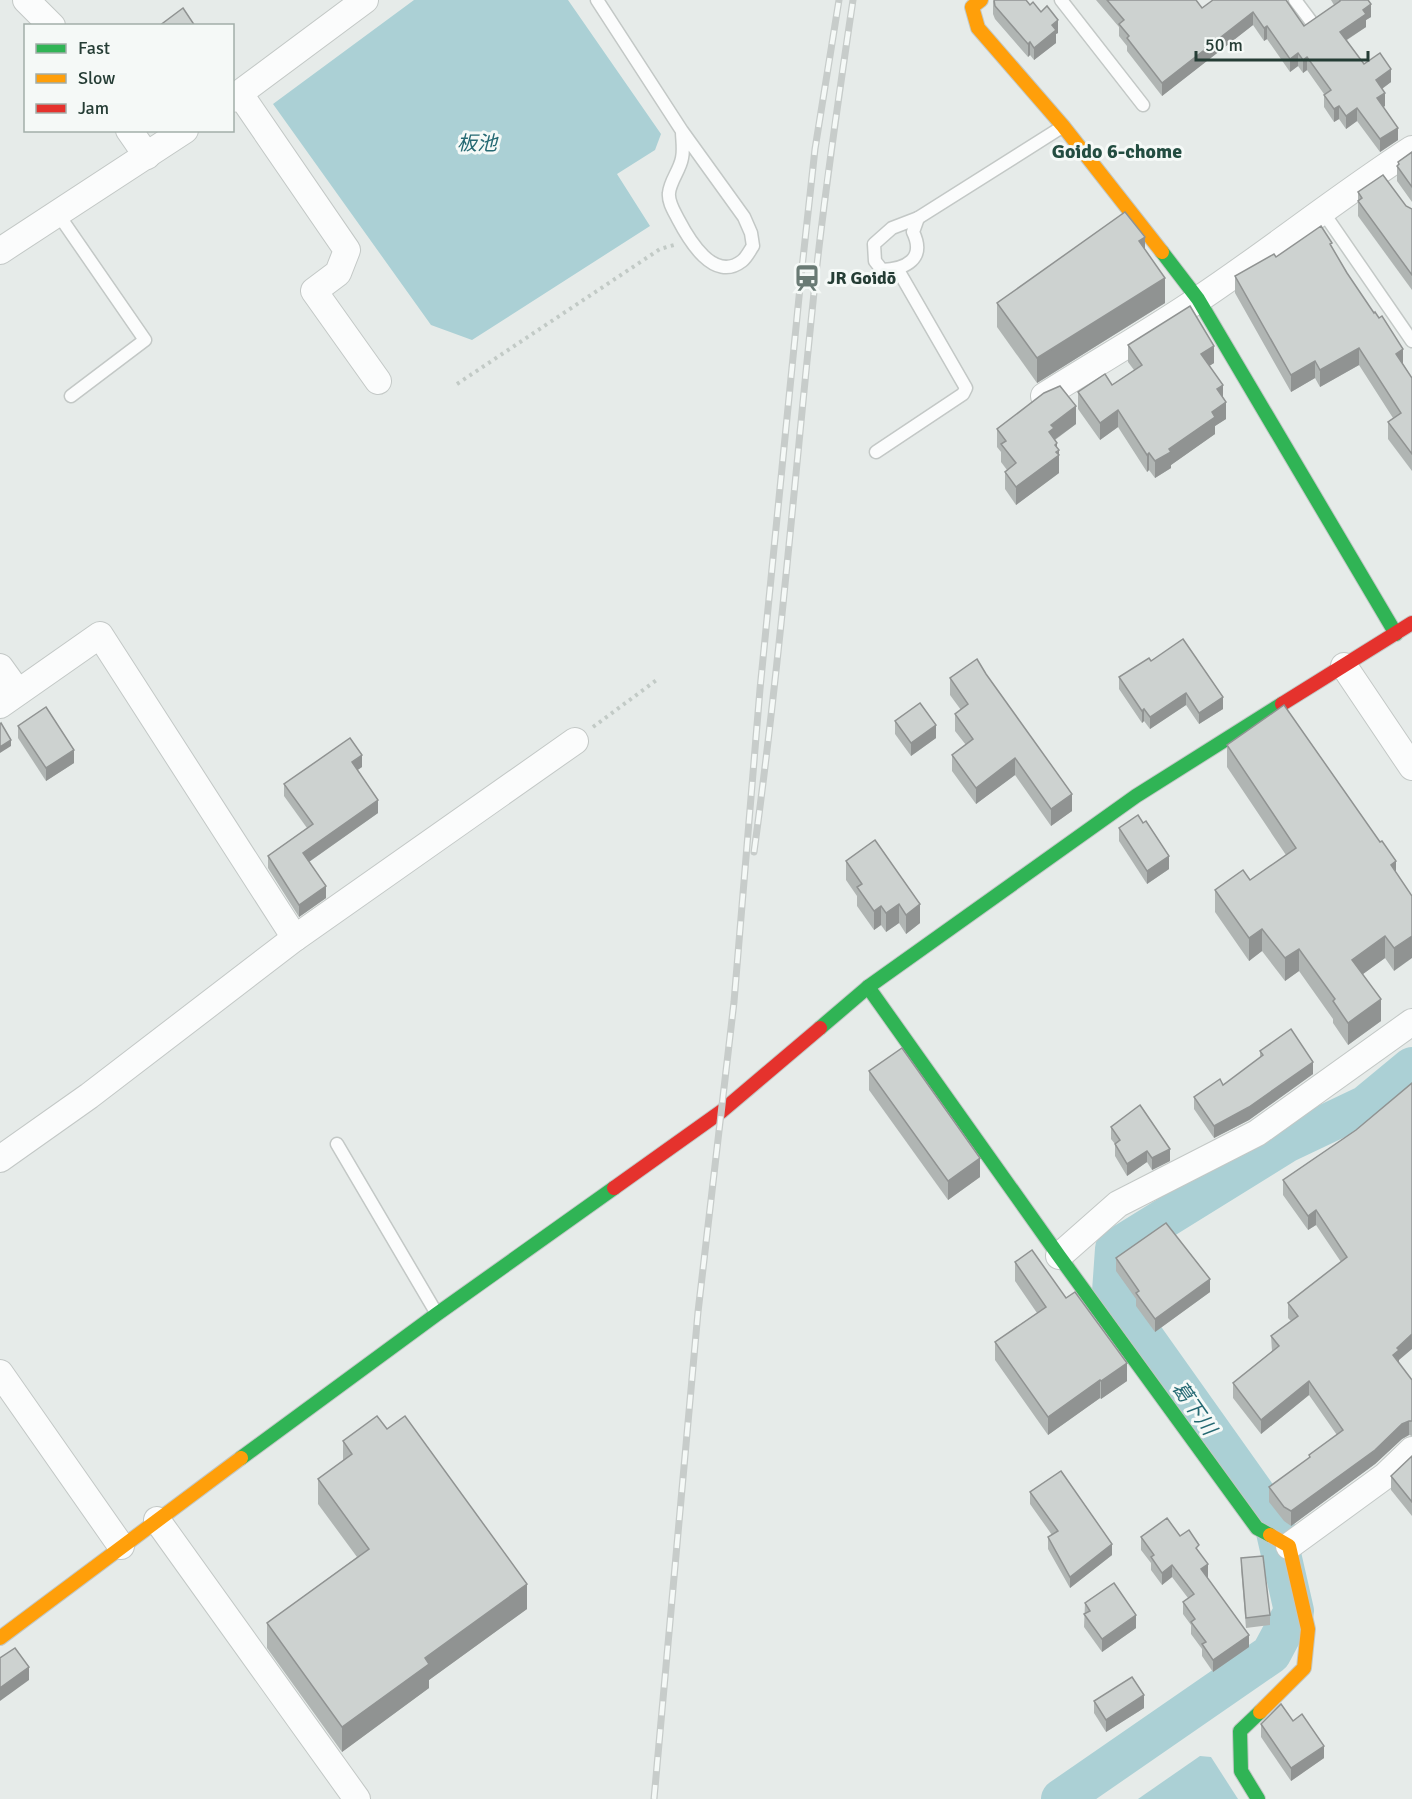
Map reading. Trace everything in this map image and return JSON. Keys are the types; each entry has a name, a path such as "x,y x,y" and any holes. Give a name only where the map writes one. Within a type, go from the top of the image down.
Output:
{"street":[{"path":"26,0 50,24"},
{"path":"364,0 236,97 347,250 338,273 315,291 378,381"},
{"path":"981,0 972,7 978,27 1063,126 1198,300 1396,634"},
{"path":"130,132 147,156"},
{"path":"0,251 182,132"},
{"path":"1044,396 1198,300 1323,212 1382,175 1412,149"},
{"path":"0,1638 121,1546 437,1314 722,1111 868,987 1136,796 1412,623"},
{"path":"0,667 9,699 100,634 295,938"},
{"path":"1344,666 1412,767"},
{"path":"0,1159 89,1096 295,938 575,741"},
{"path":"868,987 1059,1256 1257,1528 1289,1546 1308,1629 1304,1668 1240,1731 1241,1771 1258,1799"},
{"path":"1059,1256 1118,1204 1257,1132 1412,1022"},
{"path":"0,1373 121,1546"},
{"path":"1289,1546 1385,1476 1412,1450"},
{"path":"157,1520 357,1799"}],"lane":[{"path":"597,0 682,130 744,218 751,233 753,246 744,260 735,265 714,264 700,255 682,228 670,203 669,192 682,159 682,130"},
{"path":"1061,0 1143,105"},
{"path":"1295,0 1310,20"},
{"path":"918,218 913,232 918,249 916,257 898,270 882,270 875,261 874,244 892,228 918,218 1063,126"},
{"path":"1323,212 1412,340"},
{"path":"58,214 145,340 71,396"},
{"path":"876,452 963,394 966,388 898,270"},
{"path":"337,1144 437,1314"}],"path":[{"path":"458,384 660,249"},
{"path":"575,741 657,679"}],"water":[{"name":"板池","path":"414,0 568,0 661,134 655,150 617,174 650,226 472,340 431,325 273,104"},
{"path":"1200,1756 1211,1757 1238,1799 1138,1799"}],"building":[{"path":"994,0 1026,0 1030,5 1033,2 1041,12 1047,6 1058,20 1052,25 1056,30 1034,48 995,6"},
{"path":"1107,0 1196,0 1202,8 1213,0 1286,0 1304,26 1340,0 1368,0 1371,4 1363,10 1366,14 1340,32 1364,64 1380,53 1391,69 1376,80 1385,93 1377,98 1398,128 1380,139 1357,108 1346,116 1339,106 1334,109 1324,95 1331,90 1307,57 1303,60 1298,53 1290,59 1267,26 1264,28 1253,12 1162,83 1127,38 1129,36 1119,24 1124,20"},
{"path":"183,8 194,24 162,24"},
{"path":"1412,152 1412,187 1397,166 1398,162"},
{"path":"1383,175 1406,206 1412,209 1412,275 1358,201 1362,198 1358,192"},
{"path":"1125,212 1145,237 1139,241 1165,278 1037,358 997,303"},
{"path":"1321,226 1347,273 1374,313 1379,318 1382,316 1403,349 1396,354 1412,378 1412,454 1388,422 1401,413 1359,348 1320,370 1315,361 1291,375 1235,276 1274,254 1276,257"},
{"path":"1190,306 1214,346 1201,354 1223,385 1217,389 1226,402 1212,412 1215,417 1169,449 1171,452 1155,461 1149,453 1147,455 1118,410 1100,423 1078,392 1105,374 1112,385 1142,365 1128,345"},
{"path":"1060,386 1076,406 1051,425 1054,428 1049,432 1057,443 1055,445 1059,450 1056,452 1059,455 1016,487 1005,472 1016,463 1001,444 1006,441 997,429 1044,393"},
{"path":"1183,639 1223,697 1199,713 1186,693 1150,717 1144,709 1142,711 1119,677 1149,658 1151,661"},
{"path":"977,659 1072,794 1051,809 1015,758 976,788 952,755 973,739 955,714 968,704 950,678"},
{"path":"920,703 936,725 911,743 895,721"},
{"path":"1284,705 1380,842 1382,841 1396,861 1391,865 1412,896 1412,936 1394,948 1385,936 1352,960 1381,999 1348,1023 1333,1001 1335,999 1299,949 1285,958 1262,929 1249,938 1215,890 1243,870 1250,880 1296,848 1227,745"},
{"path":"46,707 74,750 46,768 18,726"},
{"path":"0,724 11,740 0,747"},
{"path":"350,738 362,755 352,762 378,800 303,853 326,886 299,905 268,856 313,824 284,784"},
{"path":"1138,815 1143,823 1146,821 1169,856 1147,871 1119,828"},
{"path":"875,840 920,904 906,915 899,904 886,913 881,906 874,911 857,887 862,884 846,861"},
{"path":"1291,1029 1313,1062 1249,1107 1214,1126 1194,1097 1220,1079 1223,1085 1263,1055 1260,1051"},
{"path":"902,1048 980,1158 948,1181 869,1071"},
{"path":"1412,1083 1412,1334 1393,1355 1412,1380 1412,1421 1402,1424 1375,1450 1291,1511 1284,1507 1269,1487 1343,1430 1309,1381 1261,1420 1233,1383 1279,1346 1271,1336 1298,1316 1288,1303 1347,1257 1316,1210 1308,1216 1283,1180 1356,1130"},
{"path":"1140,1105 1170,1149 1152,1158 1147,1151 1127,1164 1115,1144 1120,1140 1111,1127"},
{"path":"1166,1223 1210,1279 1155,1319 1136,1293 1139,1291 1116,1258"},
{"path":"1032,1250 1066,1298 1075,1292 1127,1363 1048,1417 995,1342 1046,1307 1015,1262"},
{"path":"377,1416 387,1429 405,1416 527,1584 425,1658 429,1664 342,1727 267,1623 369,1549 318,1479 352,1454 343,1441"},
{"path":"1412,1456 1412,1502 1391,1476"},
{"path":"1061,1471 1112,1544 1070,1577 1048,1537 1058,1531 1030,1492"},
{"path":"1167,1518 1180,1536 1189,1530 1199,1545 1196,1548 1208,1564 1201,1569 1249,1635 1213,1660 1202,1644 1206,1642 1191,1622 1195,1619 1183,1602 1194,1594 1172,1565 1162,1573 1151,1557 1154,1555 1141,1537"},
{"path":"1263,1556 1270,1615 1246,1618 1241,1558"},
{"path":"1114,1583 1136,1615 1102,1639 1084,1614 1090,1611 1085,1603"},
{"path":"15,1648 29,1667 0,1688 0,1658"},
{"path":"1132,1677 1144,1695 1106,1720 1094,1701"},
{"path":"1281,1704 1293,1721 1302,1714 1324,1746 1291,1768 1261,1724"}],"waterway":[{"name":"葛下川","path":"1061,1799 1271,1654 1294,1611 1273,1519 1112,1292 1115,1249 1286,1143 1366,1105 1412,1067"}],"railway":[{"path":"654,1799 698,1312 734,1002 760,689 801,277 815,149 839,0"},
{"path":"754,852 779,639 819,248 853,0"}],"traffic: fast":[{"path":"1162,252 1198,299 1396,634"},
{"path":"820,1028 868,987 1136,796 1282,704"},
{"path":"868,987 1059,1256 1257,1528 1270,1535"},
{"path":"241,1458 614,1188"},
{"path":"1258,1799 1241,1771 1240,1731 1260,1712"}],"traffic: slow":[{"path":"981,0 972,7 978,28 1063,126 1162,252"},
{"path":"0,1638 241,1458"},
{"path":"1260,1712 1304,1668 1308,1629 1289,1546 1270,1535"}],"traffic: jam":[{"path":"1282,704 1412,623"},
{"path":"614,1188 722,1111 820,1028"}],"place":[{"name":"JR Goidō","path":"807,278"}],"district":[{"name":"Goido 6-chome","path":"1117,151"}]}
